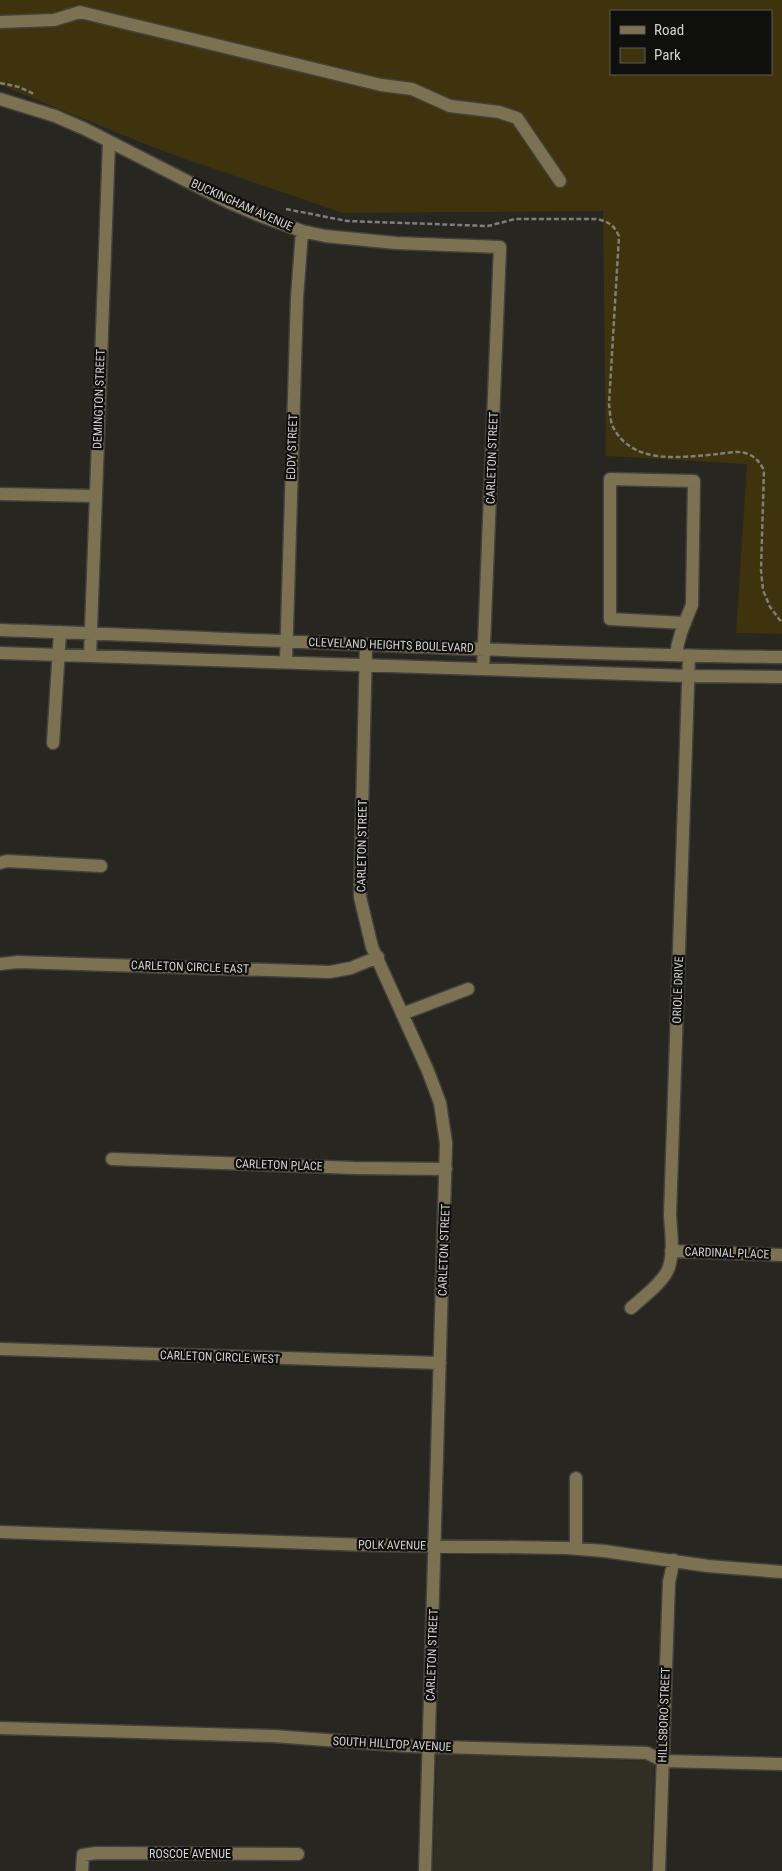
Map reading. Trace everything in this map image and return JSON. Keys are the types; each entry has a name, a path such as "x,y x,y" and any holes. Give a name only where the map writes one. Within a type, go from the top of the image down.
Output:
{"street":[{"path":"0,22 54,20 80,12 380,85 412,89 450,106 499,112 517,118 560,181"},
{"name":"BUCKINGHAM AVENUE","path":"0,99 55,116 226,201 302,232 396,243 500,248"},
{"name":"DEMINGTON STREET","path":"90,656 109,143"},
{"name":"EDDY STREET","path":"286,662 296,308 302,232"},
{"name":"CARLETON STREET","path":"483,669 500,248"},
{"name":"ORIOLE DRIVE","path":"631,1308 657,1284 669,1269 671,1251 688,676 678,639 685,623 692,605 694,481 610,479 610,619 685,623"},
{"path":"0,494 95,496"},
{"name":"CLEVELAND HEIGHTS BOULEVARD","path":"0,630 286,641 366,646 484,648 682,656 782,657"},
{"path":"53,743 60,632"},
{"name":"CARLETON STREET","path":"366,646 360,897 372,947 428,1071 440,1103 446,1142 425,1871"},
{"name":"CLEVELAND HEIGHTS BOULEVARD","path":"0,652 688,676 782,677"},
{"path":"0,864 7,861 101,866"},
{"name":"CARLETON CIRCLE EAST","path":"0,960 330,972 351,968 378,957"},
{"path":"402,1014 468,989"},
{"name":"CARLETON PLACE","path":"112,1159 355,1168 446,1169"},
{"name":"CARDINAL PLACE","path":"671,1251 782,1255"},
{"name":"CARLETON CIRCLE WEST","path":"0,1349 440,1363"},
{"path":"576,1478 576,1549"},
{"name":"POLK AVENUE","path":"0,1532 576,1549 674,1560 708,1566 782,1572"},
{"name":"HILLSBORO STREET","path":"659,1871 669,1582 674,1560"},
{"name":"SOUTH HILLTOP AVENUE","path":"0,1728 273,1736 429,1746 647,1753 663,1761 782,1764"},
{"name":"ROSCOE AVENUE","path":"82,1871 83,1855 122,1852 298,1854"}],"path":[{"path":"0,83 35,95"},
{"path":"284,209 347,221 488,226 515,219 597,219 609,222 619,236 609,404 613,426 622,439 634,449 646,455 666,457 736,452 748,454 759,461 764,470 761,570 764,590 770,607 782,623"}],"shaded area":[{"path":"437,1754 645,1761 654,1765 650,1871 433,1871"}],"green space":[{"path":"0,0 782,0 782,634 736,633 747,464 606,456 603,211 343,213 165,152 0,85"}]}
